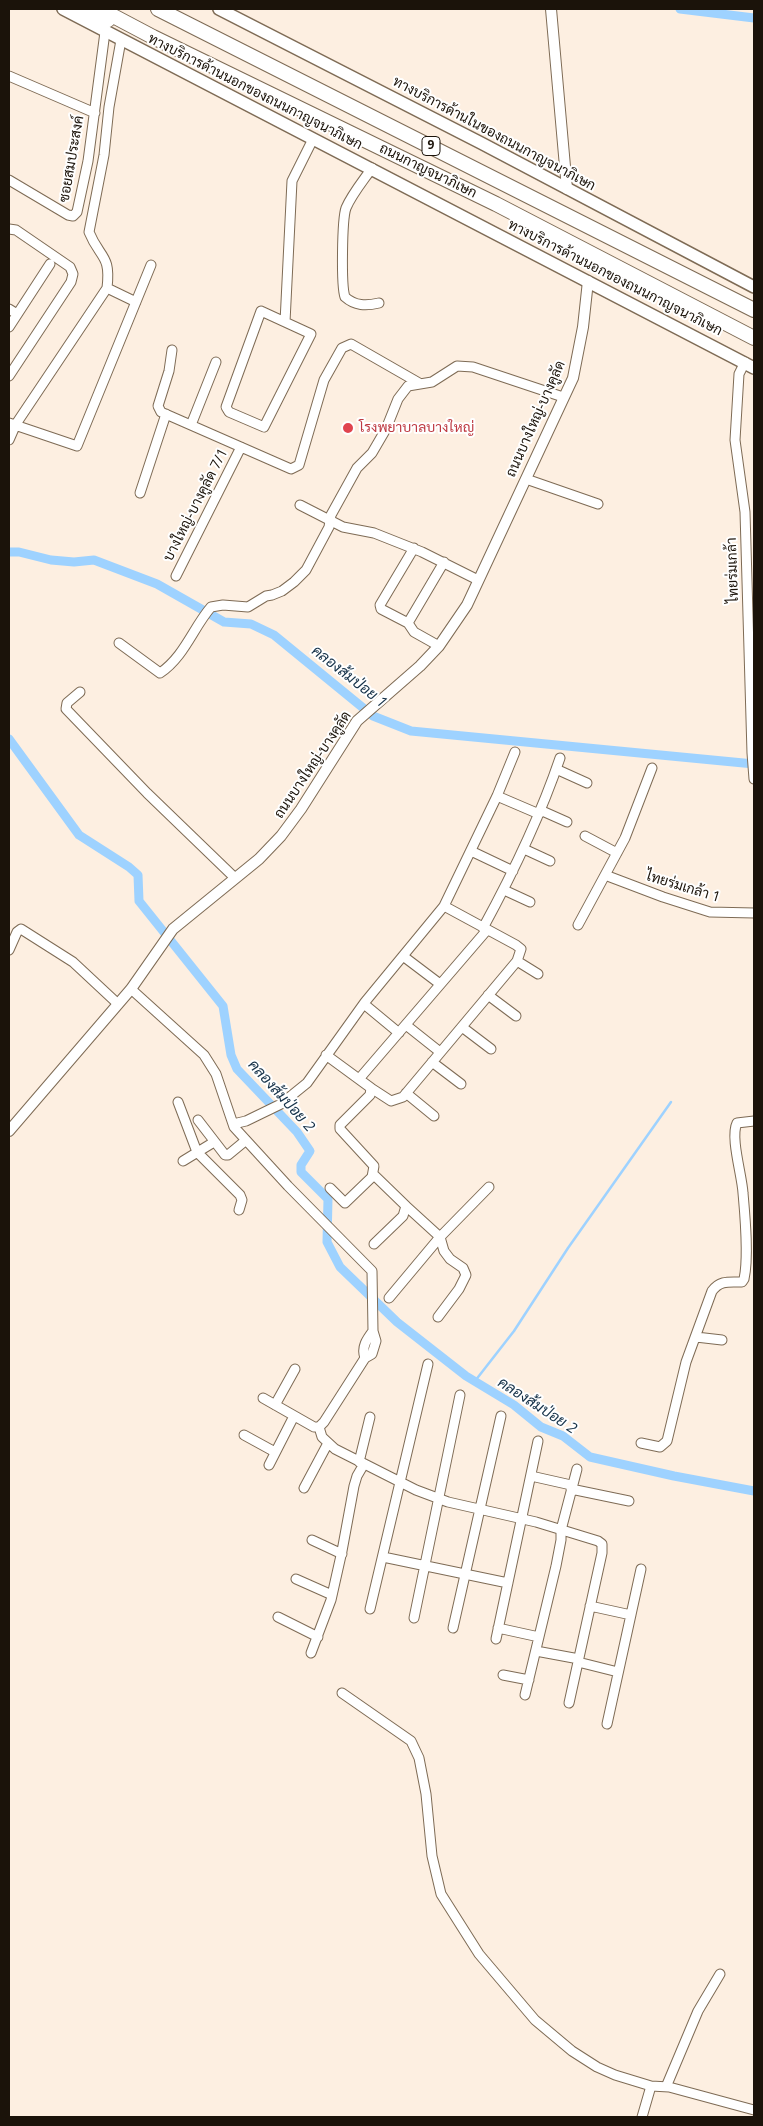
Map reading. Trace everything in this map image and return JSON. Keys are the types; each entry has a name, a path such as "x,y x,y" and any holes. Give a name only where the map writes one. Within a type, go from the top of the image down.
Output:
{"highway":[{"path":"80,9 153,37"},
{"name":"ถนนกาญจนาภิเษก","path":"100,9 153,37 496,204 754,338"},
{"name":"ถนนกาญจนาภิเษก","path":"162,11 754,310"},
{"path":"717,319 754,350"}],"main road":[{"name":"ทางบริการด้านนอกของถนนกาญจนาภิเษก","path":"62,9 749,365"},
{"name":"ทางบริการด้านในของถนนกาญจนาภิเษก","path":"218,9 754,287"}],"street":[{"path":"551,9 567,189"},
{"name":"ซอยสมประสงค์","path":"9,180 73,216 77,212 88,161 105,32"},
{"path":"9,440 13,424 107,288 109,272 107,260 93,241 89,232 89,223 104,155 109,107 121,40"},
{"path":"9,76 94,112"},
{"path":"285,322 292,181 313,139"},
{"path":"372,168 346,208 343,219 343,285 345,298 352,303 364,305 378,303"},
{"path":"9,229 16,230 70,267 73,274 71,282 9,376"},
{"path":"9,327 50,264"},
{"path":"13,424 77,446 151,265"},
{"name":"ถนนบางใหญ่-บางคูลัด","path":"9,1131 131,989 173,929 258,860 281,836 301,809 357,721 440,646 467,605 573,378 588,281"},
{"path":"107,288 136,302"},
{"path":"9,309 17,314"},
{"path":"261,311 285,322 310,333 311,336 265,426 262,427 229,412 226,406 261,311"},
{"path":"172,350 169,371 158,406 161,412 291,469 299,465 324,380 342,348 351,344 418,383"},
{"path":"191,425 216,362"},
{"name":"ไทยร่มเกล้า","path":"749,365 738,374 735,440 745,512 754,775"},
{"path":"119,643 160,673 167,669 183,649 211,607 223,605 248,607 266,596 282,591 294,582 306,570 331,521 331,515 357,468 372,453 403,391 408,386 432,382 457,366 472,367 563,397"},
{"path":"140,493 166,414"},
{"name":"บางใหญ่-บางคูลัด 7/1","path":"176,576 241,447"},
{"path":"526,479 598,504"},
{"path":"300,506 343,527 374,533 414,548 478,580"},
{"path":"414,548 380,605 381,609 408,623 414,632 440,646"},
{"path":"408,623 444,562"},
{"path":"80,692 67,703 66,710 147,793 235,878"},
{"path":"233,1124 246,1121 269,1111 307,1083 364,1004 444,906 497,796 515,752"},
{"path":"359,1079 485,929 524,849 560,758"},
{"path":"578,924 617,853 652,768"},
{"path":"556,770 588,784"},
{"path":"497,796 567,822"},
{"path":"585,836 617,853"},
{"path":"524,849 550,861"},
{"path":"471,851 513,871"},
{"name":"ไทยร่มเกล้า 1","path":"605,875 710,912 754,913"},
{"path":"504,890 530,902"},
{"path":"326,1055 391,1101 399,1099 517,961 520,949 444,906"},
{"path":"9,950 17,932 21,930 73,962 118,1004"},
{"path":"403,956 440,984"},
{"path":"517,961 538,974"},
{"path":"131,989 204,1055 216,1074 233,1124 245,1141 372,1272 373,1331 376,1341 372,1354 364,1358 319,1427 322,1437 328,1443 362,1463 440,1499 522,1519 598,1541 602,1544 603,1548 569,1703"},
{"path":"488,995 516,1016"},
{"path":"364,1004 399,1033"},
{"path":"406,1025 440,1052"},
{"path":"462,1027 491,1049"},
{"path":"432,1062 461,1084"},
{"path":"330,1188 345,1203 373,1174 374,1166 340,1129 340,1125 370,1095 371,1088"},
{"path":"406,1093 434,1116"},
{"path":"178,1102 197,1152 240,1195 242,1200 239,1210"},
{"path":"198,1120 225,1156 245,1141"},
{"path":"641,1443 660,1447 667,1440 679,1389 706,1304 716,1285 722,1282 742,1282 744,1279 743,1192 735,1135 738,1123 754,1121"},
{"path":"183,1161 214,1142"},
{"path":"373,1174 440,1237 444,1251 450,1259 463,1268 466,1275 459,1289 438,1317"},
{"path":"389,1298 440,1237 489,1187"},
{"path":"374,1244 403,1216 406,1206"},
{"path":"696,1337 722,1340"},
{"path":"370,1609 428,1364"},
{"path":"274,1405 295,1369"},
{"path":"414,1618 460,1395"},
{"path":"263,1398 314,1427 319,1427"},
{"path":"269,1465 294,1416"},
{"path":"453,1628 501,1416"},
{"path":"311,1653 332,1596 342,1554 354,1486 362,1463 370,1417"},
{"path":"244,1435 275,1452"},
{"path":"496,1639 538,1442"},
{"path":"304,1488 328,1443"},
{"path":"525,1695 561,1540 561,1530 577,1469"},
{"path":"531,1476 629,1501"},
{"path":"312,1540 342,1554"},
{"path":"382,1557 508,1583"},
{"path":"607,1724 640,1569"},
{"path":"296,1579 332,1596"},
{"path":"590,1606 631,1615"},
{"path":"278,1617 318,1636"},
{"path":"498,1628 539,1637"},
{"path":"536,1651 578,1660 618,1672"},
{"path":"503,1675 529,1680"},
{"path":"342,1693 412,1741 419,1758 426,1794 432,1856 441,1894 479,1954 535,2020 572,2051 614,2075 651,2086 666,2086 754,2110"},
{"path":"666,2086 681,2047 698,2011 720,1974"},
{"path":"642,2117 651,2086"}],"waterway":[{"path":"680,9 754,18"},
{"name":"คลองส้มป่อย 1","path":"9,552 19,552 51,560 74,562 94,560 157,584 224,622 251,624 274,635 373,716 411,731 754,764"},
{"name":"คลองส้มป่อย 2","path":"9,739 79,835 129,867 138,875 139,901 223,1006 231,1055 237,1069 297,1132 310,1151 301,1165 301,1172 328,1199 327,1242 340,1267 397,1322 466,1376 514,1405 541,1427 563,1436 590,1457 674,1476 754,1491"},
{"path":"475,1381 514,1331 568,1248 671,1102"}],"place":[{"name":"โรงพยาบาลบางใหญ่","path":"348,428"}]}
